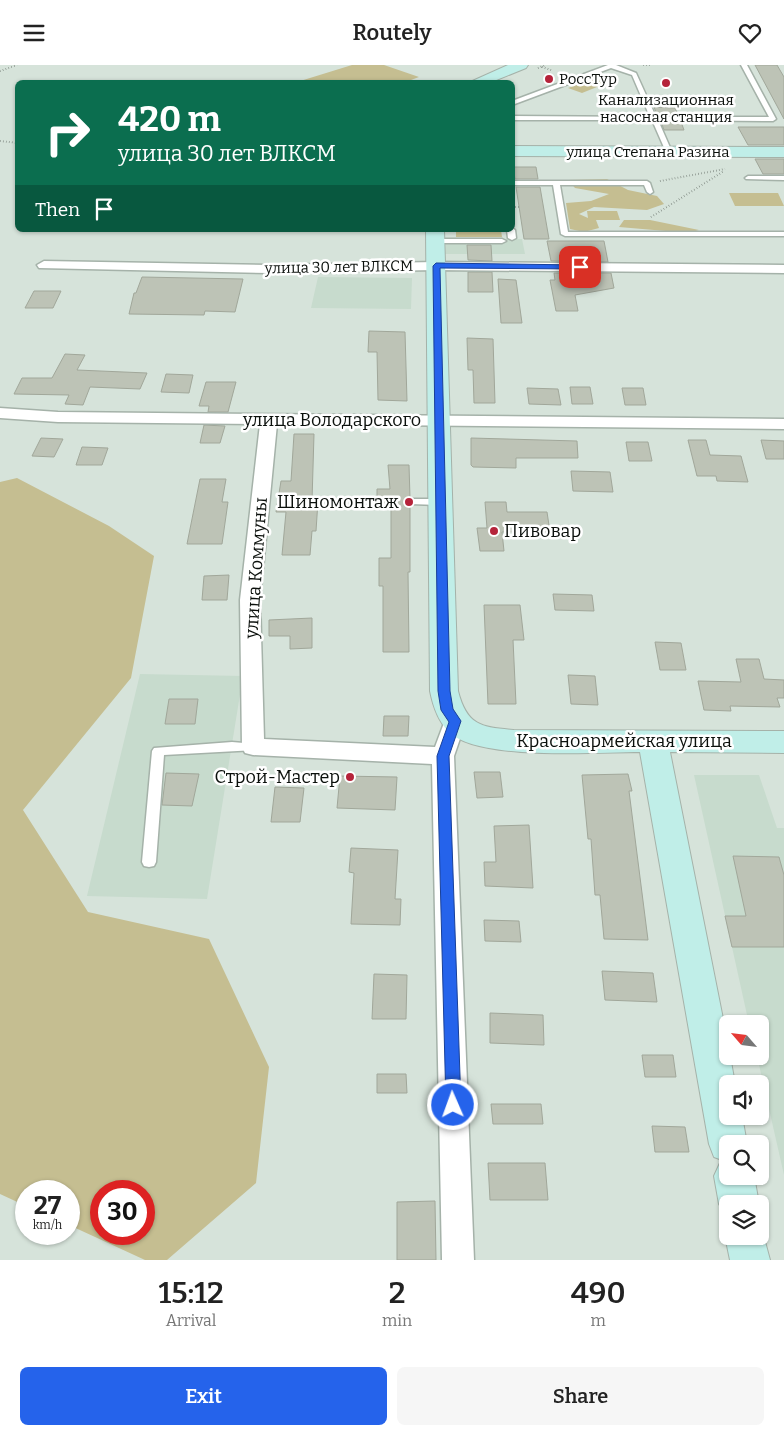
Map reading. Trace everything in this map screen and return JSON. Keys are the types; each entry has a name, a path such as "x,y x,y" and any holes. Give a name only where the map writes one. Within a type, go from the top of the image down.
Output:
{"street":[{"path":"482,80 521,65"},
{"name":"улица Степана Разина","path":"515,151 784,152"},
{"path":"435,236 444,691 447,710 460,726 443,756 458,1260"},
{"name":"улица 30 лет ВЛКСМ","path":"44,265 270,269 436,266 784,269"},
{"name":"улица Володарского","path":"0,413 58,417 784,424"},
{"name":"улица Коммуны","path":"252,747 250,600 269,419"},
{"name":"Красноармейская улица","path":"460,726 478,736 514,741 784,742"},
{"path":"653,741 726,1135"},
{"path":"252,747 443,756"},
{"path":"747,1245 750,1260"}],"lane":[{"path":"515,102 612,65 634,74 669,152"},
{"path":"515,118 776,119 744,65"},
{"path":"748,179 784,178"},
{"path":"515,183 647,183 650,192"},
{"path":"556,183 565,235 784,234"},
{"path":"435,236 502,241"},
{"path":"413,502 440,502"},
{"path":"149,861 158,751 232,746 252,747"}],"path":[{"path":"0,71 17,65"},
{"path":"643,65 652,65"},
{"path":"542,67 551,70"},
{"path":"0,141 15,143"},
{"path":"647,183 727,169 650,217"}],"shaded area":[{"path":"352,65 384,65 419,77 411,80 303,80"},
{"path":"593,79 607,83 582,93 568,88"},
{"path":"607,179 628,190 657,196 664,204 647,210 594,207 579,214 588,218 587,211 617,211 620,220 596,220 599,228 584,232 570,229 566,203 591,201 609,194 575,188 568,180"},
{"path":"729,193 778,193 784,206 735,206"},
{"path":"624,220 650,220 699,230 689,233 619,227"},
{"path":"456,232 501,232 502,237 456,237"},
{"path":"446,239 522,239 525,254 445,254"},
{"path":"318,277 412,278 411,309 311,308"},
{"path":"17,478 109,526 154,556 131,678 23,810 88,912 209,939 269,1067 256,1183 167,1260 145,1260 112,1245 155,1245 155,1180 90,1180 90,1235 80,1230 80,1180 15,1180 15,1201 0,1194 0,482"},
{"path":"140,674 243,676 207,899 87,896"},
{"path":"694,775 759,775 777,828 784,828 784,1175 769,1109 769,1075 761,1075 759,1065 769,1065 769,1015 747,1015"}],"building":[{"path":"755,65 777,65 784,77 784,119"},
{"path":"654,107 675,108 678,115 657,115"},
{"path":"661,122 681,122 684,130 664,130"},
{"path":"738,127 784,127 784,145 748,145"},
{"path":"755,159 784,159 784,174 763,174"},
{"path":"515,167 536,167 538,179 515,179"},
{"path":"516,187 540,187 549,239 524,239"},
{"path":"547,241 604,241 608,262 551,261"},
{"path":"467,245 491,245 492,261 468,260"},
{"path":"468,272 492,272 493,292 468,292"},
{"path":"554,273 611,273 614,288 575,295 578,311 556,311 550,280 555,280"},
{"path":"142,277 243,279 235,312 205,311 204,315 129,314 134,293 136,293"},
{"path":"498,279 516,280 522,323 501,323"},
{"path":"34,291 61,291 53,308 25,308"},
{"path":"369,331 405,332 407,401 378,400 377,352 368,352"},
{"path":"467,338 493,339 495,403 474,403 473,370 468,370"},
{"path":"65,354 85,355 77,370 147,373 140,389 90,387 83,405 65,404 69,395 14,394 22,378 52,378"},
{"path":"166,374 193,375 189,393 161,392"},
{"path":"206,382 236,382 228,412 208,412 209,406 199,406"},
{"path":"570,387 590,387 593,404 572,404"},
{"path":"527,388 558,389 561,405 529,404"},
{"path":"622,388 643,388 646,405 625,405"},
{"path":"204,425 225,426 220,443 200,443"},
{"path":"294,434 314,434 312,501 318,501 316,531 312,531 310,555 282,555 286,512 276,512 281,481 291,481"},
{"path":"41,438 63,439 54,457 32,456"},
{"path":"471,438 577,441 578,458 516,458 516,468 473,467 471,465"},
{"path":"688,440 706,440 710,455 741,456 748,482 717,481 716,476 697,476"},
{"path":"761,440 784,441 784,459 766,459"},
{"path":"626,442 648,442 652,461 629,461"},
{"path":"82,447 108,448 102,465 76,465"},
{"path":"388,465 409,465 410,498 406,502 410,506 410,572 408,572 409,652 383,652 383,586 379,586 379,558 391,558 391,508 377,508 377,489 390,489"},
{"path":"571,471 610,472 613,492 573,491"},
{"path":"200,479 226,479 222,502 228,502 222,544 187,544"},
{"path":"485,502 506,502 507,512 547,512 550,532 502,532 504,551 480,551 477,528 487,528"},
{"path":"229,575 227,600 202,600 204,576"},
{"path":"553,594 592,595 594,611 555,610"},
{"path":"484,605 520,605 524,640 513,640 516,704 488,704"},
{"path":"312,618 312,648 290,649 290,636 269,636 269,620"},
{"path":"655,642 681,643 686,670 660,670"},
{"path":"736,659 759,659 764,679 784,680 784,698 777,698 780,707 730,706 731,711 704,710 698,681 741,682"},
{"path":"568,675 595,676 598,705 571,704"},
{"path":"169,699 198,699 195,724 165,724"},
{"path":"384,716 409,716 408,736 383,736"},
{"path":"474,772 500,772 503,797 477,798"},
{"path":"166,773 199,774 192,806 162,805"},
{"path":"628,774 632,791 629,791 648,940 604,939 600,895 595,895 591,839 588,839 582,775"},
{"path":"340,776 397,777 395,810 337,808"},
{"path":"275,787 304,788 300,822 271,822"},
{"path":"529,825 533,888 485,886 484,862 496,862 494,826"},
{"path":"351,848 398,850 395,899 401,899 400,925 351,924 354,873 349,872"},
{"path":"733,856 779,857 784,875 784,947 732,947 725,916 746,916"},
{"path":"484,920 519,921 521,942 485,941"},
{"path":"602,971 653,973 657,1002 605,1000"},
{"path":"374,974 407,975 406,1019 372,1019"},
{"path":"490,1013 543,1015 544,1045 490,1043"},
{"path":"642,1055 673,1055 676,1077 645,1077"},
{"path":"377,1074 406,1074 407,1093 377,1093"},
{"path":"491,1104 541,1104 543,1124 493,1124"},
{"path":"652,1126 685,1127 689,1152 655,1152"},
{"path":"488,1163 545,1163 548,1200 490,1200"},
{"path":"435,1201 436,1260 397,1260 397,1202"}],"place":[{"name":"РоссТур","path":"549,79"},
{"name":"Канализационная насосная станция","path":"666,83"},
{"name":"Шиномонтаж","path":"409,502"},
{"name":"Пивовар","path":"494,531"},
{"name":"Строй-Мастер","path":"350,777"}],"route":[{"path":"453,1105 443,756 455,721 447,710 444,691 436,266 580,267"}]}
